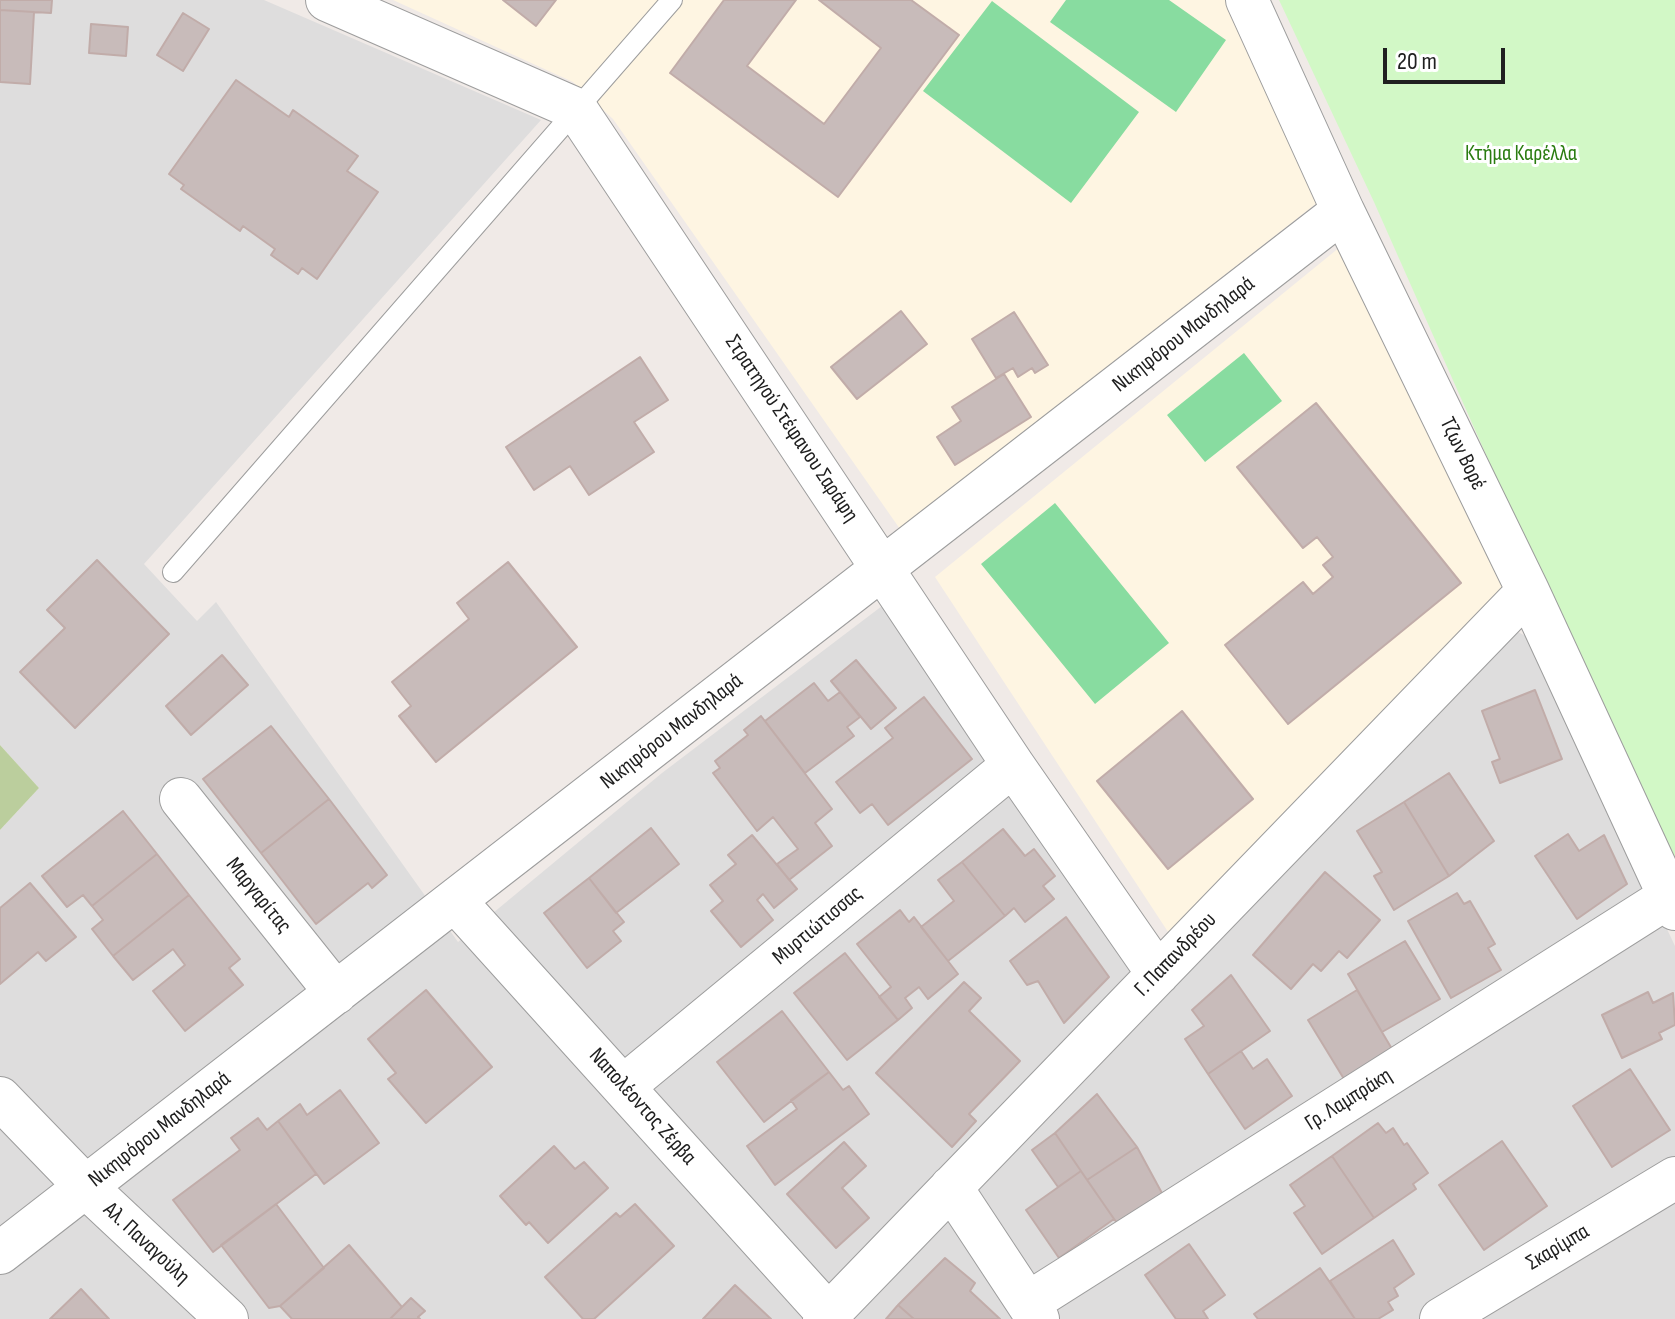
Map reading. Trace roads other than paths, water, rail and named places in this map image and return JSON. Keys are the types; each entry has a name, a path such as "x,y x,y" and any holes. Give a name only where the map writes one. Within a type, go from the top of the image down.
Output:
{"street":[{"path":"327,0 576,109"},
{"name":"Τζων Βορέ","path":"1247,0 1343,211 1528,591 1672,902"},
{"name":"Στρατηγού Στέφανου Σαράφη","path":"576,109 1013,765 1158,974"},
{"name":"Νικηφόρου Μανδηλαρά","path":"0,1253 1343,211"},
{"name":"Γ. Παπανδρέου","path":"826,1317 1528,591"},
{"name":"Μυρτιώτισσας","path":"624,1086 1013,765"},
{"name":"Μαργαρίτας","path":"181,799 336,993"},
{"name":"Ναπολέοντος Ζέρβα","path":"455,901 624,1086 826,1317"},
{"name":"Γρ. Λαμπράκη","path":"1033,1311 1672,902"},
{"name":"Αλ. Παναγούλη","path":"0,1098 86,1187 227,1319"},
{"name":"Σκαρίμπα","path":"1441,1319 1675,1178"},
{"path":"951,1187 1033,1311"}],"lane":[{"path":"173,572 672,0"}],"park label":[{"name":"Κτήμα Καρέλλα","path":"1521,154"}]}
